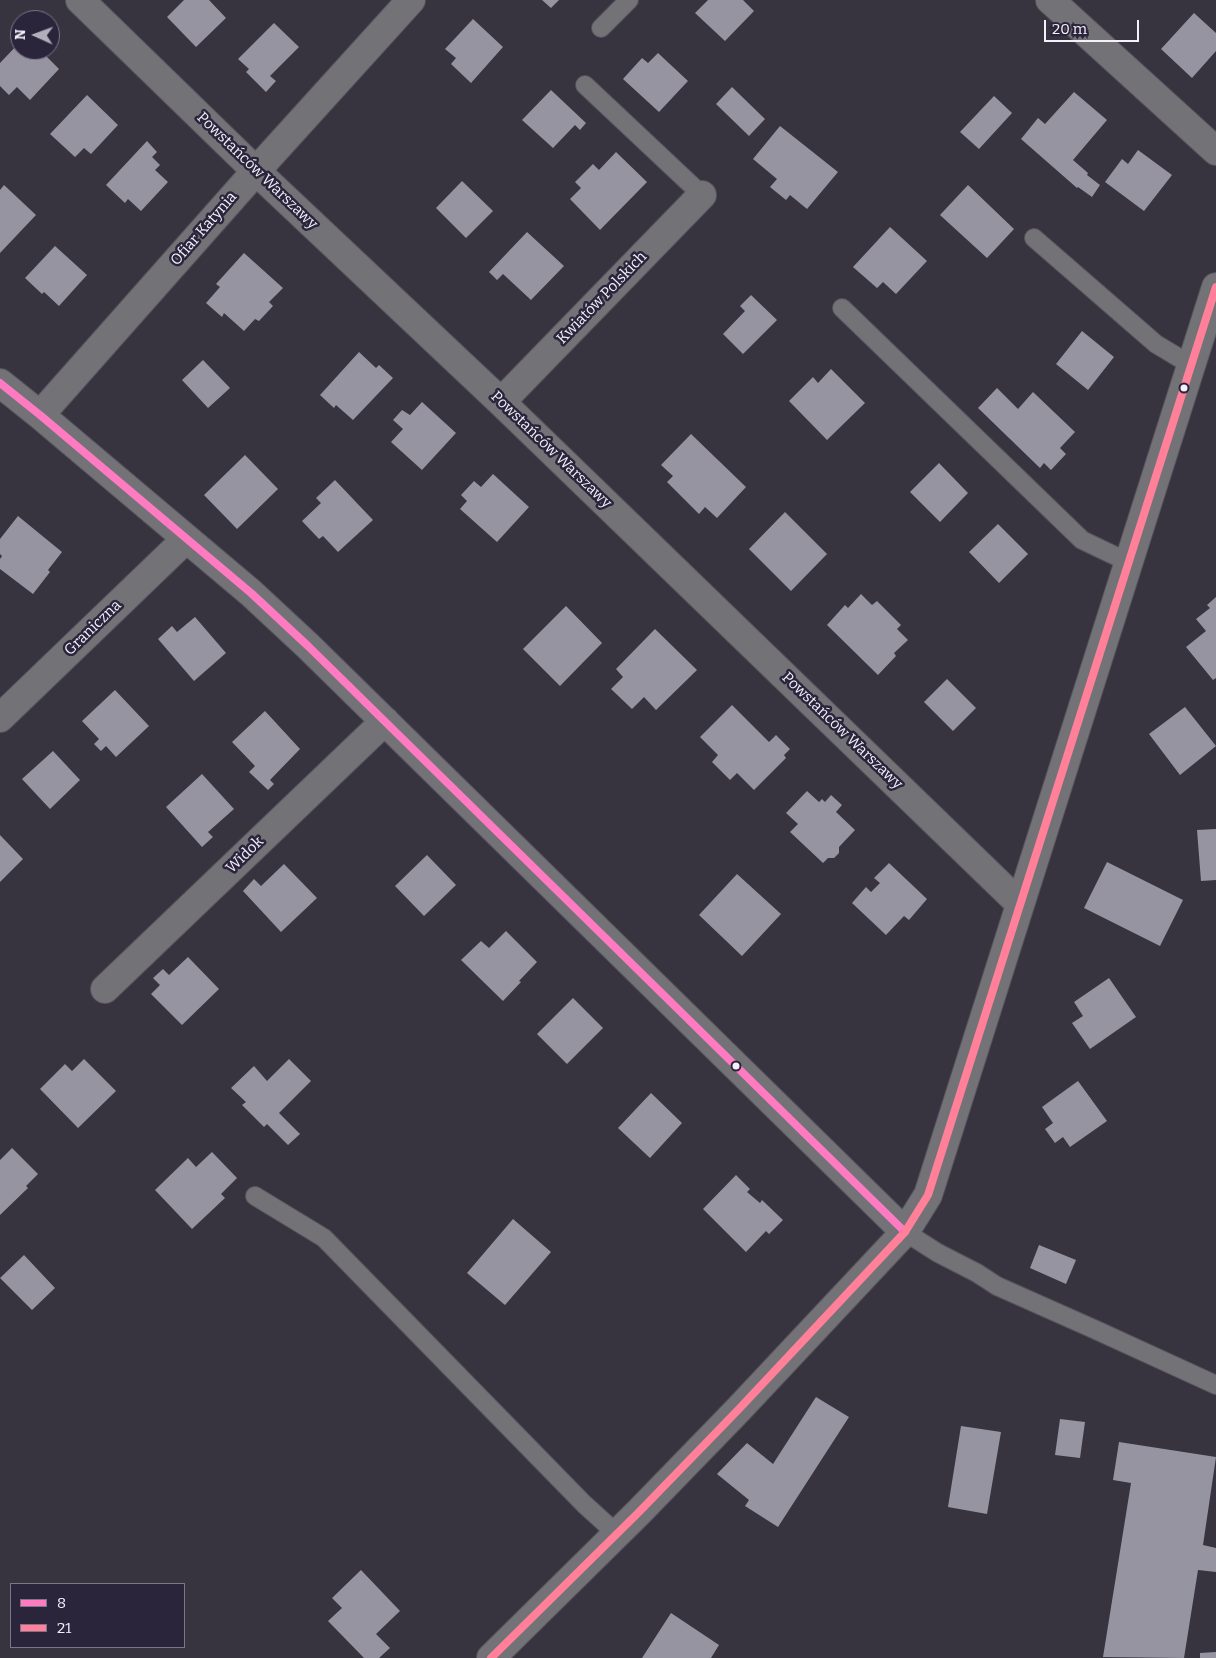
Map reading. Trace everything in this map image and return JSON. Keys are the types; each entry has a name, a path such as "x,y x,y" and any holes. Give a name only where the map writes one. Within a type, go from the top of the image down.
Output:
{"street":[{"name":"Powstańców Warszawy","path":"80,0 256,171 502,402 1019,903"},
{"name":"Ofiar Katynia","path":"40,415 410,0"},
{"path":"1050,0 1216,151"},
{"name":"Kwiatów Polskich","path":"502,402 702,194"},
{"path":"490,1658 738,1410 905,1232 928,1196 1019,903 1216,286"},
{"path":"0,383 251,593 385,721 905,1232"},
{"name":"Graniczna","path":"0,718 186,539"},
{"name":"Widok","path":"105,989 385,721"}],"lane":[{"path":"601,28 629,0"},
{"path":"585,85 702,194"},
{"path":"1034,238 1156,344 1191,365"},
{"path":"842,308 1082,540 1128,562"},
{"path":"255,1196 324,1238 584,1504 616,1534"},
{"path":"905,1232 938,1253 998,1286 1216,1385"}],"building":[{"path":"184,0 209,0 226,18 196,47 167,17"},
{"path":"542,0 559,0 551,8"},
{"path":"708,0 743,0 754,11 725,41 695,13"},
{"path":"1194,13 1216,33 1216,51 1192,78 1161,49"},
{"path":"473,19 503,47 471,83 451,64 456,58 445,49"},
{"path":"274,23 299,47 270,76 276,81 266,92 246,72 249,69 238,59"},
{"path":"10,52 10,60 50,60 59,69 30,100 17,87 9,95 0,86 0,63"},
{"path":"658,53 688,81 659,112 623,79 642,58 648,63"},
{"path":"732,87 765,119 749,136 716,104"},
{"path":"551,90 586,123 580,130 575,125 553,148 522,120"},
{"path":"1074,92 1107,120 1073,160 1100,185 1092,197 1077,188 1021,139 1038,118 1045,124"},
{"path":"87,95 118,125 91,154 84,148 75,157 50,134"},
{"path":"994,96 1012,113 979,149 960,132"},
{"path":"780,126 838,172 807,209 790,195 786,200 770,187 777,179 753,159"},
{"path":"147,141 157,152 152,157 160,165 155,170 168,182 141,211 128,199 125,203 106,185"},
{"path":"1138,150 1172,175 1144,211 1105,182 1122,159 1128,164"},
{"path":"616,152 647,182 600,230 570,199 581,188 575,182 593,164 599,170"},
{"path":"462,181 493,211 466,238 436,208"},
{"path":"4,185 36,215 0,253 0,190"},
{"path":"968,185 1014,229 987,258 940,215"},
{"path":"890,227 927,261 896,294 883,282 877,288 853,267"},
{"path":"527,232 564,266 531,300 503,274 497,280 489,272"},
{"path":"55,246 87,275 59,306 44,292 42,294 25,278"},
{"path":"244,253 283,288 269,302 273,306 259,321 255,319 244,331 224,313 222,317 206,303 220,287 216,284"},
{"path":"751,295 777,320 743,354 723,334 745,311 740,306"},
{"path":"1082,331 1114,357 1088,390 1056,364"},
{"path":"359,352 376,368 379,365 393,378 353,420 336,405 334,408 320,395"},
{"path":"203,360 230,388 208,408 182,380"},
{"path":"831,369 865,403 827,440 789,401 813,377 818,383"},
{"path":"997,388 1018,409 1033,392 1075,432 1060,448 1066,454 1051,470 1044,463 1040,468 978,408"},
{"path":"422,402 456,433 422,470 391,442 403,429 393,420 402,410 410,415"},
{"path":"691,434 746,487 717,518 705,507 699,514 667,482 673,476 661,465"},
{"path":"245,455 278,489 237,529 204,495"},
{"path":"939,463 968,493 940,522 910,492"},
{"path":"493,474 529,507 497,542 460,509 467,501 461,495 474,481 481,487"},
{"path":"335,480 373,520 338,552 323,536 319,539 302,521 321,503 316,498"},
{"path":"785,512 827,554 791,591 749,549"},
{"path":"18,516 62,552 33,594 0,569 0,559 2,556 0,554 0,539"},
{"path":"998,524 1028,554 999,583 969,552"},
{"path":"861,594 872,605 877,601 901,625 897,629 908,640 894,653 896,656 878,675 827,625 845,605 848,608"},
{"path":"1216,597 1216,678 1213,680 1186,647 1206,631 1196,619 1210,608 1207,605"},
{"path":"566,606 602,643 560,686 523,649"},
{"path":"195,617 226,653 194,681 158,639 172,626 177,632"},
{"path":"655,629 697,670 656,710 644,697 632,709 611,689 623,677 616,669"},
{"path":"947,679 976,708 953,731 924,702"},
{"path":"115,690 149,726 116,757 106,746 101,751 94,744 99,739 82,721"},
{"path":"732,705 769,742 776,735 790,749 784,755 786,758 754,790 737,773 730,780 712,762 718,755 700,737"},
{"path":"1185,707 1216,746 1180,775 1149,734"},
{"path":"265,711 300,749 270,780 274,784 268,790 249,772 255,766 232,742"},
{"path":"53,751 80,780 50,809 22,779"},
{"path":"202,774 234,809 208,832 213,837 202,847 166,807"},
{"path":"807,791 819,802 822,799 825,802 831,795 842,805 836,812 855,830 839,847 839,853 834,858 828,858 823,863 790,832 798,824 786,813"},
{"path":"1216,829 1216,880 1201,881 1197,830"},
{"path":"0,835 23,859 0,882"},
{"path":"427,855 456,885 424,916 395,886"},
{"path":"1107,862 1183,900 1160,946 1084,908"},
{"path":"889,863 927,899 909,920 904,916 886,935 852,903 866,887 871,892 880,883 874,878"},
{"path":"284,864 317,898 281,932 243,891 254,879 261,886"},
{"path":"737,874 781,914 742,956 699,915"},
{"path":"506,931 537,962 503,1001 461,960 481,941 489,948"},
{"path":"188,957 219,989 182,1025 151,994 160,985 153,978 163,969 169,975"},
{"path":"1109,978 1136,1017 1090,1049 1072,1023 1083,1016 1074,1002"},
{"path":"573,998 603,1028 567,1064 537,1034"},
{"path":"84,1059 116,1091 78,1128 40,1089 65,1064 72,1071"},
{"path":"289,1059 311,1081 279,1113 300,1134 288,1145 267,1124 264,1127 242,1105 246,1102 231,1088 254,1066 267,1081"},
{"path":"1078,1081 1107,1121 1070,1147 1063,1137 1055,1143 1045,1129 1053,1123 1042,1107"},
{"path":"651,1093 682,1123 650,1158 618,1128"},
{"path":"12,1148 38,1174 26,1186 28,1188 0,1215 0,1160"},
{"path":"212,1152 237,1178 221,1194 225,1198 192,1229 155,1190 188,1158 196,1167"},
{"path":"736,1175 750,1189 747,1192 760,1203 762,1200 783,1220 769,1234 766,1231 746,1252 703,1209"},
{"path":"513,1219 551,1252 505,1305 467,1273"},
{"path":"1039,1245 1076,1260 1066,1284 1030,1268"},
{"path":"24,1255 55,1288 32,1310 0,1278"},
{"path":"816,1397 849,1417 778,1527 745,1506 749,1500 717,1474 747,1443 773,1464"},
{"path":"1060,1419 1085,1422 1080,1458 1055,1455"},
{"path":"961,1426 1001,1432 987,1514 948,1507"},
{"path":"1119,1442 1216,1457 1203,1545 1216,1548 1216,1572 1198,1570 1184,1658 1103,1657 1131,1483 1113,1480"},
{"path":"361,1570 400,1611 376,1634 390,1648 379,1658 364,1658 328,1621 342,1608 332,1598"},
{"path":"671,1613 719,1645 711,1658 642,1658"},
{"path":"1216,1652 1216,1658 1200,1658 1200,1653"}],"transit line":[{"name":"21","path":"491,1658 639,1512 738,1410 905,1232 928,1195 1216,287"},
{"name":"8","path":"0,383 251,593 308,646 905,1232"}]}
